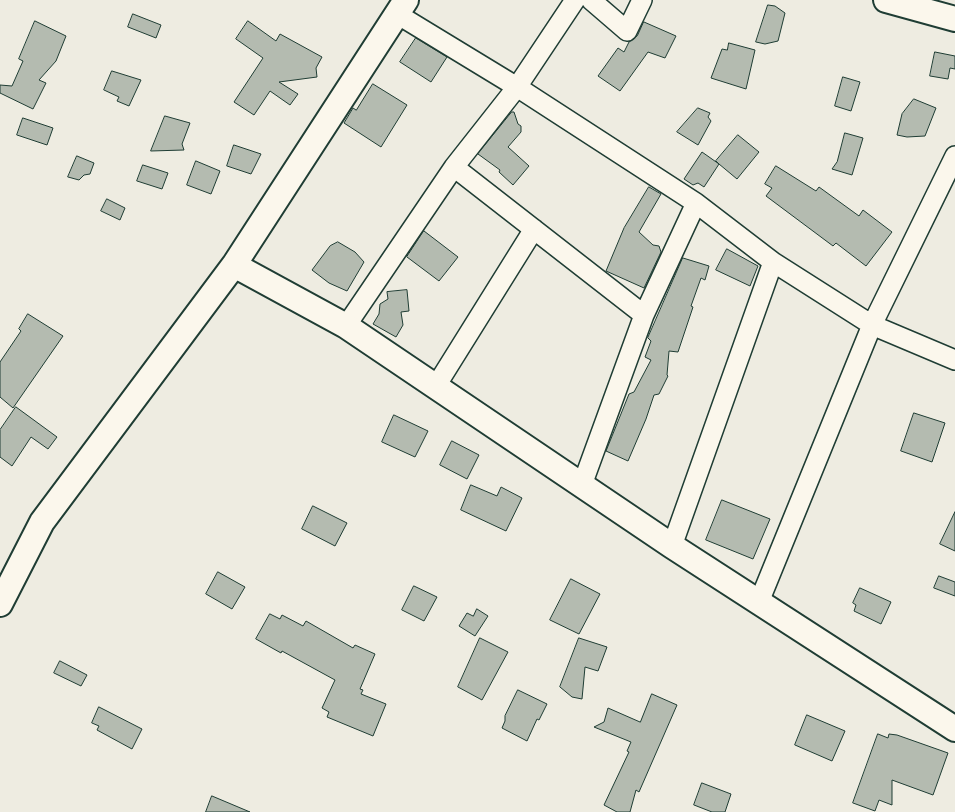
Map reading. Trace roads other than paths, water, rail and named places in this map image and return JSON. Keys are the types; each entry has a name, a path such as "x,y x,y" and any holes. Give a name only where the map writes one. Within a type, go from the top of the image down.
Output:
{"street":[{"path":"346,326 454,167 517,87 575,0"},
{"path":"592,0 627,31 642,0"},
{"path":"886,0 955,19"},
{"path":"0,604 42,522 234,265 401,7 517,87 696,203 773,262 872,325 955,360"},
{"path":"759,602 872,325 955,156"},
{"path":"454,167 644,315"},
{"path":"582,485 644,315 696,203"},
{"path":"436,386 534,229"},
{"path":"672,546 773,262"},
{"path":"234,265 346,326 672,546 955,728"}]}
